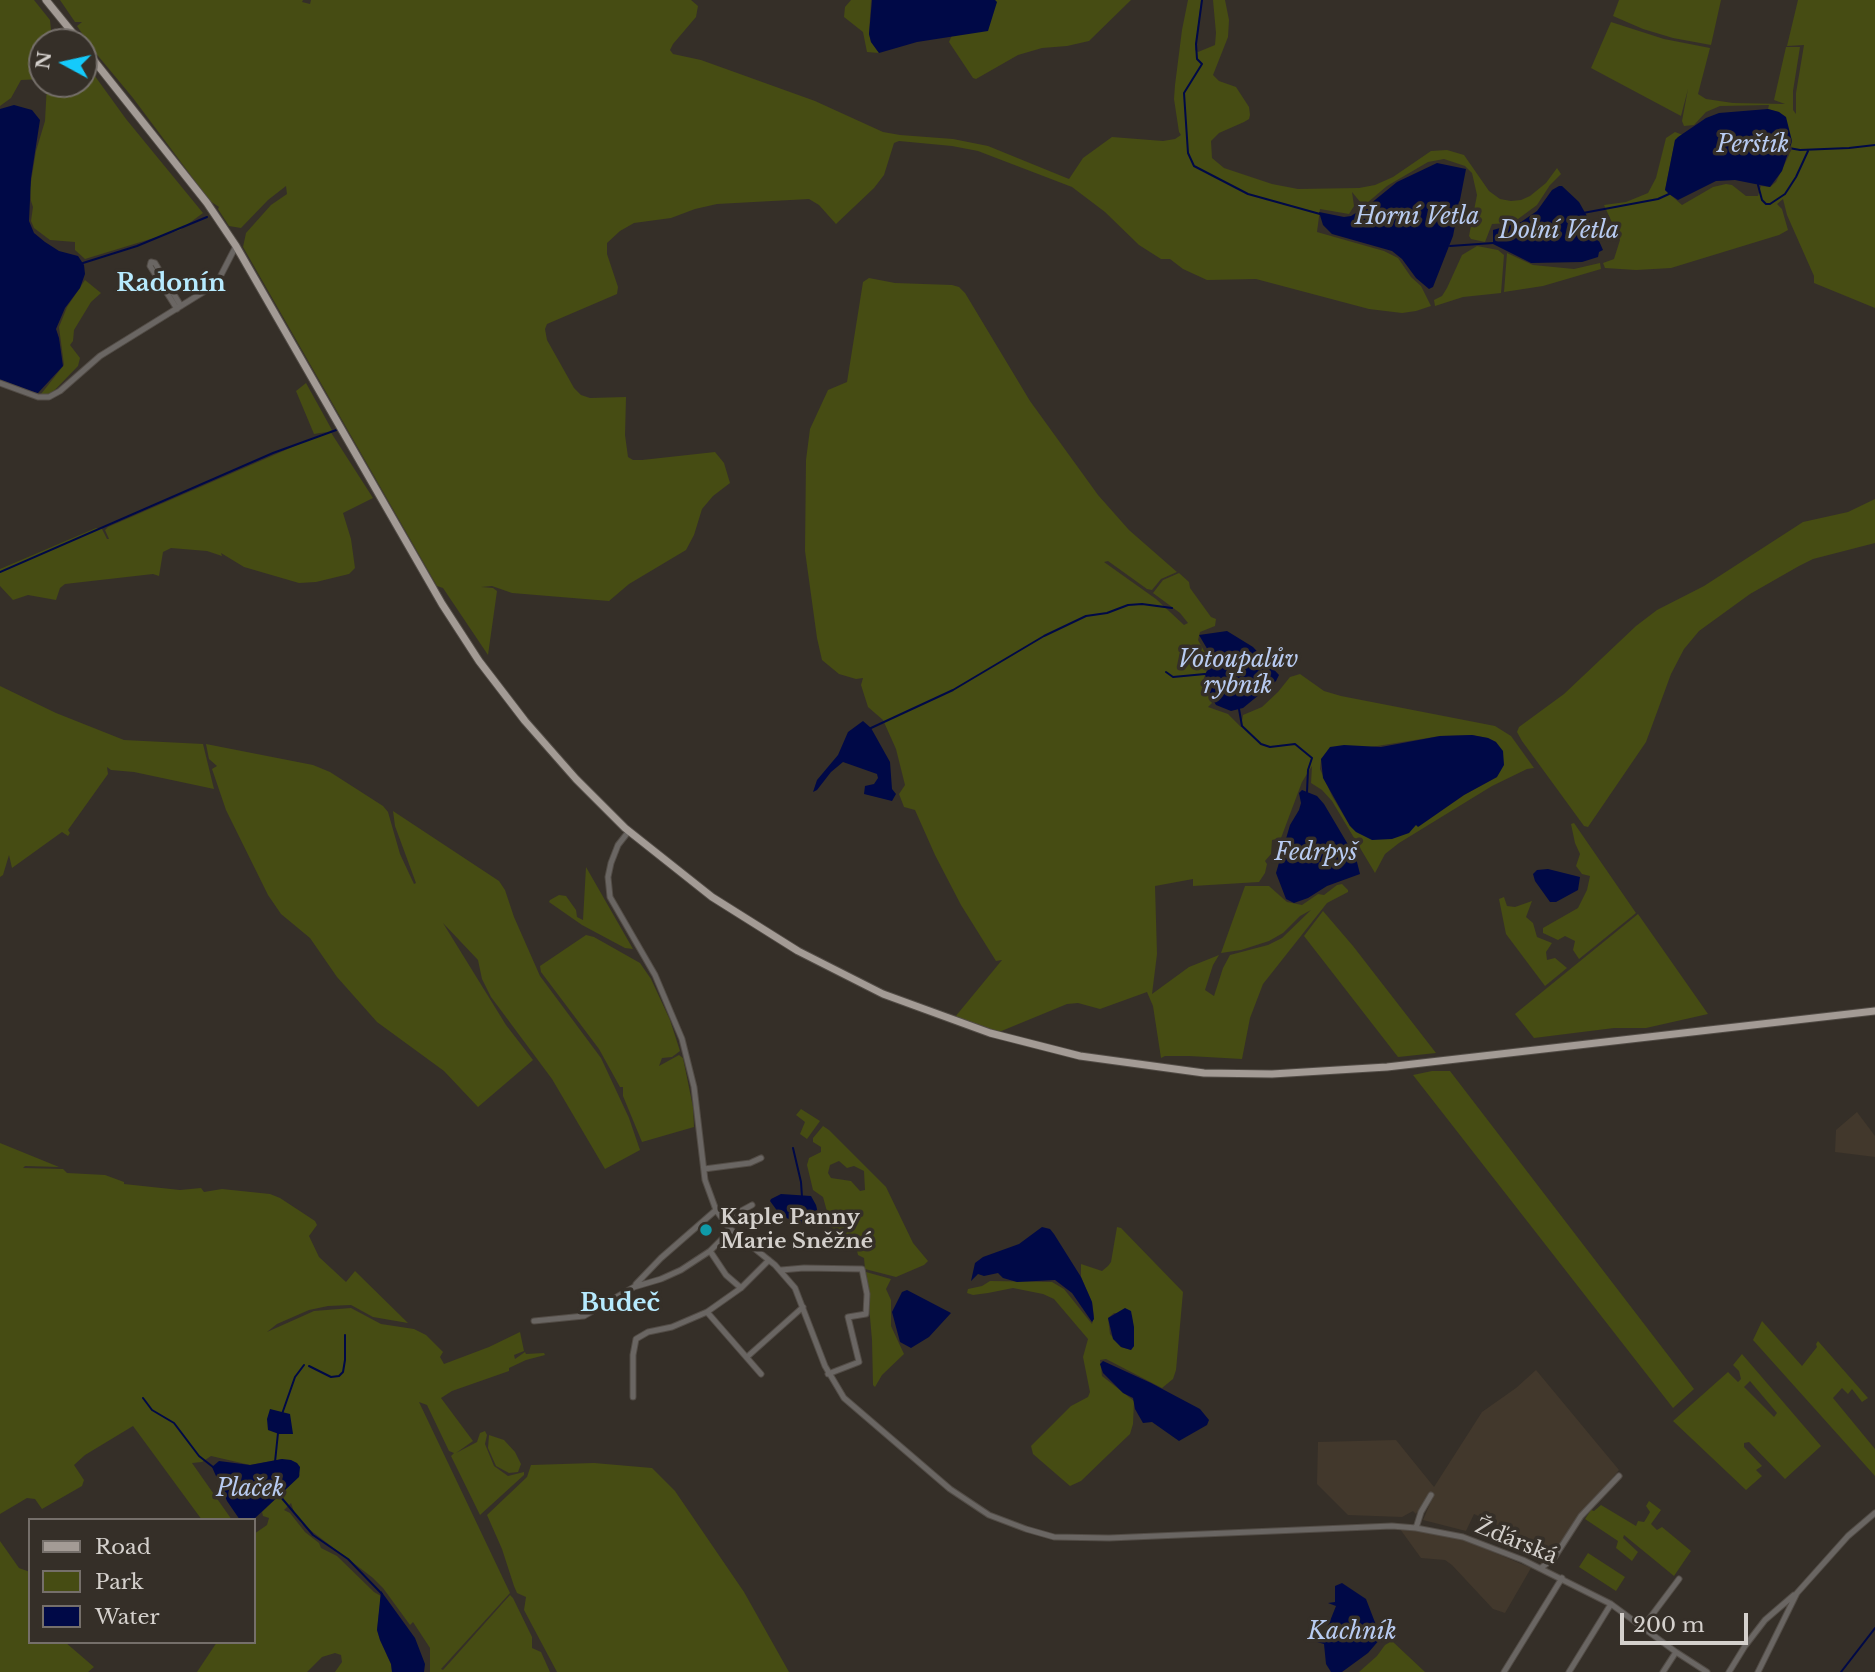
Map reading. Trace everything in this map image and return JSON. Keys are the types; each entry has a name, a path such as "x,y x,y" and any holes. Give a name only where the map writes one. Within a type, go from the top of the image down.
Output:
{"main road":[{"path":"46,0 69,28"},
{"path":"98,66 207,203 236,246 442,604 479,660 548,748 629,831 712,897 797,951 883,994 957,1023 1041,1048 1127,1064 1226,1074 1359,1070 1875,1011"}],"street":[{"path":"0,383 38,397 49,397 60,391 100,356 198,296 216,281 236,246"},
{"path":"151,262 154,262 179,307 150,266 151,262"},
{"name":"Žďárská","path":"629,831 618,845 611,863 608,877 610,897 655,975 681,1040 694,1087 704,1169 716,1210 729,1228 780,1270 795,1289 828,1374 849,1404 950,1489 989,1515 1054,1537 1088,1539 1368,1526 1416,1528 1481,1542 1562,1578 1611,1604 1675,1652 1707,1672"},
{"path":"704,1169 750,1163 761,1158"},
{"path":"534,1321 584,1316 634,1287 681,1270 710,1251 741,1211 752,1205"},
{"path":"634,1287 716,1210"},
{"path":"710,1251 726,1275 741,1288"},
{"path":"633,1397 633,1355 636,1339 648,1332 673,1327 707,1312 741,1288 769,1260"},
{"path":"780,1270 862,1269 867,1294 866,1314 848,1317 859,1362 828,1374"},
{"path":"747,1357 803,1307"},
{"path":"707,1312 761,1374"},
{"path":"1541,1568 1554,1558 1581,1516 1619,1476"},
{"path":"1416,1528 1430,1495"},
{"path":"1729,1672 1765,1620 1797,1593 1848,1536 1874,1517"},
{"path":"1553,1574 1554,1558"},
{"path":"1504,1672 1562,1578"},
{"path":"1643,1627 1679,1579"},
{"path":"1758,1672 1797,1593"},
{"path":"1569,1672 1611,1604"},
{"path":"1663,1672 1675,1652"}],"shaded area":[{"path":"1857,1112 1875,1136 1875,1157 1835,1152 1836,1130"},
{"path":"1536,1370 1619,1470 1580,1515 1553,1557 1542,1563 1533,1559 1536,1552 1509,1539 1511,1535 1506,1529 1474,1514 1466,1531 1423,1520 1433,1497 1430,1494 1416,1514 1413,1511 1402,1517 1348,1515 1317,1484 1318,1442 1396,1440 1434,1487 1482,1412"},
{"path":"1400,1529 1462,1539 1531,1568 1505,1613 1493,1609 1445,1560 1421,1558"}],"green space":[{"path":"0,0 34,0 50,20 51,28 28,28 28,80 21,80 11,98 0,106"},
{"path":"60,0 303,0 302,2 310,4 311,0 691,0 698,6 696,17 673,44 670,50 673,54 701,60 815,101 883,132 953,139 988,146 1069,179 1083,158 1112,137 1163,141 1181,135 1174,99 1188,0 1201,0 1195,50 1198,52 1215,45 1213,0 1225,0 1229,20 1228,37 1213,75 1219,81 1236,87 1249,107 1250,115 1249,119 1219,133 1211,141 1212,158 1224,168 1272,184 1298,189 1359,188 1393,177 1431,151 1447,150 1464,155 1489,191 1500,199 1511,201 1530,196 1546,183 1557,168 1561,174 1537,205 1518,219 1510,223 1492,224 1485,242 1471,239 1469,236 1477,195 1472,173 1465,166 1444,159 1428,162 1387,186 1367,203 1361,203 1352,192 1354,206 1349,214 1320,209 1317,232 1384,251 1398,258 1421,286 1431,306 1402,313 1369,309 1256,279 1207,280 1183,269 1170,259 1161,259 1139,245 1105,212 1072,187 978,151 952,146 899,141 894,143 884,175 836,224 819,205 809,199 717,204 671,218 634,223 607,243 607,254 618,287 617,294 547,324 547,340 574,388 581,395 590,398 626,397 625,435 628,457 642,460 715,452 724,463 730,483 702,509 686,550 629,584 609,601 512,593 492,586 481,587 497,591 488,655 443,588 437,586 243,247 246,233 271,205 287,194 286,186 241,228 229,226 219,207 210,201 98,56 98,28 78,28 77,26 82,22 75,22"},
{"path":"851,0 871,0 869,34 879,53 867,52 863,32 844,17 845,7"},
{"path":"995,0 1131,0 1089,41 1042,48 1018,55 976,79 949,42 952,35 967,32 992,15"},
{"path":"1619,0 1721,0 1711,45 1673,38 1613,16"},
{"path":"1798,0 1875,0 1875,308 1814,283 1814,276 1787,215 1783,199 1777,204 1782,209 1788,230 1779,235 1671,268 1605,268 1603,263 1614,259 1620,240 1604,205 1626,202 1648,193 1656,178 1666,138 1675,132 1683,135 1675,140 1665,190 1682,205 1713,187 1726,184 1732,185 1746,196 1758,196 1761,186 1770,187 1776,182 1789,155 1792,141 1779,112 1768,109 1769,105 1720,106 1706,112 1694,125 1684,126 1682,121 1688,89 1681,116 1591,68 1611,22 1664,39 1710,48 1698,94 1706,99 1733,103 1785,104 1774,100 1786,47 1800,47 1793,91 1793,110 1796,114 1796,93 1804,45 1787,46"},
{"path":"98,80 203,213 180,230 85,259 75,250 75,242 50,240 34,228 31,221 33,207 30,188 36,151 45,121 46,98 98,98"},
{"path":"1477,246 1498,250 1504,255 1501,293 1463,297 1435,306 1434,300 1442,296 1447,288 1462,255"},
{"path":"1507,253 1533,265 1574,269 1600,263 1601,269 1543,286 1504,292"},
{"path":"869,278 895,283 952,285 965,293 1030,401 1098,495 1129,530 1177,572 1161,579 1152,590 1108,561 1104,562 1156,599 1184,625 1188,623 1180,613 1153,593 1163,580 1179,573 1189,582 1190,588 1211,617 1216,619 1215,626 1200,632 1198,640 1207,656 1208,666 1204,678 1212,703 1208,707 1228,714 1241,727 1243,715 1262,707 1290,677 1300,674 1324,691 1341,696 1495,726 1511,736 1534,768 1492,786 1399,843 1385,854 1375,873 1332,801 1311,783 1312,766 1302,782 1281,838 1272,840 1271,854 1265,861 1265,873 1259,882 1193,886 1193,879 1155,886 1157,954 1152,994 1189,967 1219,955 1205,990 1214,996 1230,955 1268,945 1282,938 1311,910 1269,941 1221,953 1245,886 1269,886 1287,902 1302,905 1318,894 1324,895 1337,885 1342,884 1348,890 1327,903 1263,984 1250,1018 1242,1059 1189,1056 1161,1058 1153,1006 1147,992 1100,1009 1078,1003 1067,1004 999,1032 955,1017 1002,960 996,961 961,905 915,810 904,807 899,794 905,785 896,749 883,720 868,707 861,685 863,678 856,679 839,674 822,660 805,551 806,460 810,429 828,390 847,382 863,282","holes":["1472,735 1496,742 1497,777 1464,795 1419,826 1350,826 1320,769 1321,759 1371,747 1440,736"]},
{"path":"85,280 101,293 91,302 74,330 70,345 80,358 78,366 50,395 41,394 64,365 59,327 67,307"},
{"path":"306,383 332,430 330,431 373,498 343,513 351,539 355,568 349,574 299,583 244,567 221,553 222,556 207,551 171,548 163,552 159,576 153,574 65,584 60,588 56,600 28,595 13,600 0,586 0,569 96,528 102,529 109,539 105,530 108,527 327,432 314,434 296,391"},
{"path":"1875,499 1875,543 1813,559 1799,566 1750,594 1699,631 1684,649 1671,674 1646,742 1588,827 1584,826 1522,741 1517,732 1519,727 1564,694 1636,626 1657,610 1704,586 1803,522 1848,512"},
{"path":"0,686 56,713 124,740 203,744 214,789 134,772 111,770 107,767 108,774 68,830 68,836 62,832 12,868 9,855 0,877"},
{"path":"206,744 313,765 330,772 383,806 388,812 400,854 414,884 416,883 395,826 393,811 499,881 540,976 601,1058 629,1118 640,1150 605,1169 552,1079 491,997 482,979 478,960 443,923 506,1025 533,1060 478,1107 444,1071 377,1022 337,977 310,938 281,914 268,895 226,810 212,769 217,766 209,759"},
{"path":"1574,823 1636,913 1579,959 1573,950 1575,941 1565,936 1558,940 1543,933 1543,928 1578,908 1587,890 1590,876 1582,874 1576,866 1580,854 1571,824"},
{"path":"586,867 633,949 625,948 582,925 549,902 559,895 566,896 576,910 577,917 583,920"},
{"path":"1504,897 1507,906 1515,907 1532,901 1526,917 1533,923 1537,937 1552,943 1546,952 1547,960 1555,958 1567,968 1545,986 1506,934 1499,899"},
{"path":"1323,911 1436,1053 1398,1057 1304,936"},
{"path":"1638,914 1708,1014 1646,1028 1614,1028 1534,1038 1515,1014"},
{"path":"586,935 640,963 651,979 670,1020 680,1051 672,1057 662,1058 659,1066 679,1055 683,1058 693,1107 694,1127 642,1142 623,1096 623,1087 620,1087 599,1049 541,972 540,966"},
{"path":"1450,1071 1694,1389 1673,1408 1413,1075"},
{"path":"801,1109 820,1121 807,1139 800,1134 805,1122 796,1115"},
{"path":"823,1126 829,1130 886,1187 913,1243 928,1261 924,1265 896,1277 865,1269 864,1258 858,1255 855,1242 829,1234 831,1226 823,1197 813,1190 807,1165 809,1158 821,1152 821,1147 813,1142 813,1138","holes":["839,1161 847,1168 854,1166 864,1171 865,1190 860,1191 851,1181 831,1178 828,1173 830,1165"]},
{"path":"0,1143 59,1167 23,1168 63,1169 67,1173 105,1175 124,1184 180,1190 201,1188 204,1192 222,1189 270,1194 315,1221 317,1225 309,1236 319,1257 346,1282 355,1271 408,1323 373,1317 351,1305 328,1306 309,1310 277,1324 267,1332 314,1311 351,1308 381,1324 414,1329 426,1335 443,1352 440,1357 444,1364 520,1332 524,1351 514,1355 515,1359 525,1352 544,1353 545,1355 509,1368 509,1371 452,1391 441,1398 473,1441 456,1453 477,1442 480,1433 485,1431 485,1444 494,1466 508,1476 524,1472 524,1475 480,1515 451,1456 454,1453 449,1451 427,1405 419,1402 510,1593 441,1669 443,1670 510,1595 532,1637 532,1648 541,1652 550,1672 430,1672 430,1648 413,1622 410,1625 373,1578 301,1523 291,1503 284,1510 290,1513 305,1532 319,1543 321,1548 337,1556 381,1596 377,1630 392,1672 335,1672 342,1662 341,1655 335,1653 322,1657 307,1672 197,1672 216,1644 256,1644 256,1533 267,1525 269,1518 263,1516 262,1512 300,1475 282,1459 250,1465 211,1456 202,1462 192,1463 231,1518 201,1518 133,1426 85,1455 74,1465 84,1480 82,1486 42,1509 35,1499 27,1498 0,1514"},
{"path":"1117,1227 1183,1292 1176,1370 1173,1379 1162,1388 1106,1359 1100,1360 1102,1376 1134,1401 1133,1424 1130,1434 1081,1481 1070,1486 1033,1454 1031,1446 1071,1406 1088,1397 1090,1392 1083,1357 1088,1339 1054,1299 1043,1294 1013,1288 973,1295 967,1293 968,1289 990,1281 1052,1282 1064,1289 1092,1324 1092,1302 1081,1277 1081,1264 1102,1271 1111,1262","holes":["1114,1313 1132,1315 1134,1346 1131,1350 1121,1347 1110,1334 1108,1318"]},
{"path":"866,1272 891,1279 886,1289 891,1300 891,1326 904,1354 882,1375 875,1387 873,1385"},
{"path":"1762,1321 1802,1366 1817,1347 1818,1341 1868,1398 1862,1402 1852,1389 1848,1394 1842,1388 1833,1398 1875,1449 1875,1476 1753,1340"},
{"path":"1742,1354 1821,1446 1785,1479 1749,1442 1744,1443 1744,1447 1762,1466 1756,1470 1762,1476 1746,1490 1673,1421 1728,1372 1738,1382 1741,1379 1739,1371 1733,1365","holes":["1750,1381 1777,1413 1774,1417 1744,1387"]},
{"path":"489,1435 504,1440 515,1452 521,1464 518,1472 509,1473 496,1466 488,1448"},
{"path":"594,1463 652,1468 675,1491 744,1592 789,1672 557,1672 524,1610 526,1597 517,1593 487,1515 527,1477 531,1465"},
{"path":"1649,1501 1661,1510 1651,1524 1657,1530 1662,1527 1691,1551 1674,1576 1624,1535 1623,1538 1638,1552 1632,1561 1616,1548 1618,1541 1585,1519 1591,1510 1594,1511 1601,1505 1636,1526 1638,1521 1644,1522 1650,1512 1646,1506"},
{"path":"0,1541 19,1568 28,1571 28,1644 67,1644 94,1667 88,1672 0,1672"},
{"path":"1588,1553 1625,1577 1616,1591 1579,1567"},
{"path":"1392,1641 1425,1672 1359,1672 1385,1645"}],"water":[{"path":"872,0 997,2 988,31 917,42 879,53 869,34"},
{"path":"14,105 32,110 40,120 31,178 29,221 34,233 59,251 78,256 84,265 85,274 80,288 65,308 56,329 63,366 38,393 28,392 0,380 0,109"},
{"name":"Perštík","path":"1768,109 1786,117 1792,141 1782,171 1770,187 1735,180 1716,181 1678,200 1665,190 1675,140 1678,137 1706,118 1719,113"},
{"name":"Horní Vetla","path":"1437,163 1466,169 1453,236 1433,287 1429,289 1416,278 1402,259 1392,251 1332,234 1323,225 1319,212 1351,216 1397,182"},
{"name":"Dolní Vetla","path":"1559,186 1579,202 1592,225 1603,250 1598,257 1582,262 1531,263 1493,244 1493,230 1521,222 1537,211 1552,190"},
{"name":"Votoupalův rybník","path":"1227,631 1253,647 1279,675 1276,681 1243,708 1231,711 1216,705 1210,695 1205,674 1210,667 1209,652 1199,635"},
{"path":"863,721 871,728 890,762 892,789 896,794 892,801 864,794 865,786 874,784 878,778 877,774 843,762 813,792 817,780 838,755 848,732"},
{"path":"1472,735 1496,742 1503,751 1504,765 1497,777 1464,795 1418,827 1416,825 1409,833 1392,839 1372,840 1356,832 1323,778 1321,759 1330,747 1381,747 1440,736"},
{"name":"Fedrpyš","path":"1302,790 1317,796 1324,804 1356,858 1360,874 1327,886 1294,903 1286,899 1276,873 1290,825 1299,810 1299,793"},
{"path":"1548,869 1580,877 1578,890 1556,902 1550,902 1533,874 1537,870"},
{"path":"781,1194 811,1196 820,1222 811,1227 781,1216 770,1201"},
{"path":"1042,1227 1050,1229 1054,1234 1081,1277 1092,1302 1092,1322 1072,1293 1055,1280 1017,1282 1003,1278 998,1273 984,1276 978,1274 971,1281 975,1263 983,1257 1019,1244"},
{"path":"907,1290 951,1313 929,1337 911,1348 900,1342 892,1312 902,1292"},
{"path":"1125,1308 1131,1311 1134,1327 1134,1346 1131,1350 1121,1347 1113,1339 1108,1318"},
{"path":"1103,1361 1200,1409 1209,1420 1207,1425 1179,1441 1152,1422 1143,1423 1135,1409 1133,1398 1123,1393 1103,1373 1100,1364"},
{"path":"270,1409 290,1414 293,1434 279,1434 268,1430"},
{"name":"Plaček","path":"291,1460 300,1467 299,1477 255,1518 239,1518 227,1501 212,1467 219,1461 250,1465"},
{"name":"Kachník","path":"1342,1583 1366,1599 1381,1638 1368,1653 1342,1672 1331,1672 1326,1664 1324,1644 1317,1642 1325,1640 1328,1624 1325,1621 1330,1621 1336,1606 1328,1603 1335,1602 1335,1586"},
{"path":"381,1591 415,1638 425,1664 424,1672 392,1672 377,1630"}],"waterway":[{"path":"1202,0 1196,44 1197,59 1202,64 1184,93 1188,153 1194,166 1248,194 1320,214"},
{"path":"1789,148 1800,150 1875,145"},
{"path":"1758,185 1762,200 1766,204 1785,194 1808,151"},
{"path":"1583,213 1658,199 1669,194"},
{"path":"83,263 137,246 207,217"},
{"path":"1450,246 1493,243"},
{"path":"0,572 273,453 339,429"},
{"path":"871,728 953,690 1044,636 1086,616 1107,613 1128,605 1172,608"},
{"path":"1166,672 1173,677 1205,674"},
{"path":"1239,709 1242,726 1261,744 1270,747 1295,744 1312,758 1308,770 1307,792"},
{"path":"793,1148 802,1197"},
{"path":"820,1217 855,1222"},
{"path":"309,1366 331,1377 339,1376 343,1372 345,1360 345,1335"},
{"path":"282,1414 295,1377 304,1365"},
{"path":"143,1398 152,1410 174,1423 199,1456 213,1467"},
{"path":"275,1462 278,1433"},
{"path":"280,1496 313,1535 348,1559 382,1594"},
{"path":"1841,1672 1875,1628"}],"place":[{"name":"Kaple Panny Marie Sněžné","path":"706,1230"}],"district":[{"name":"Radonín","path":"171,284"},
{"name":"Budeč","path":"620,1304"}]}
